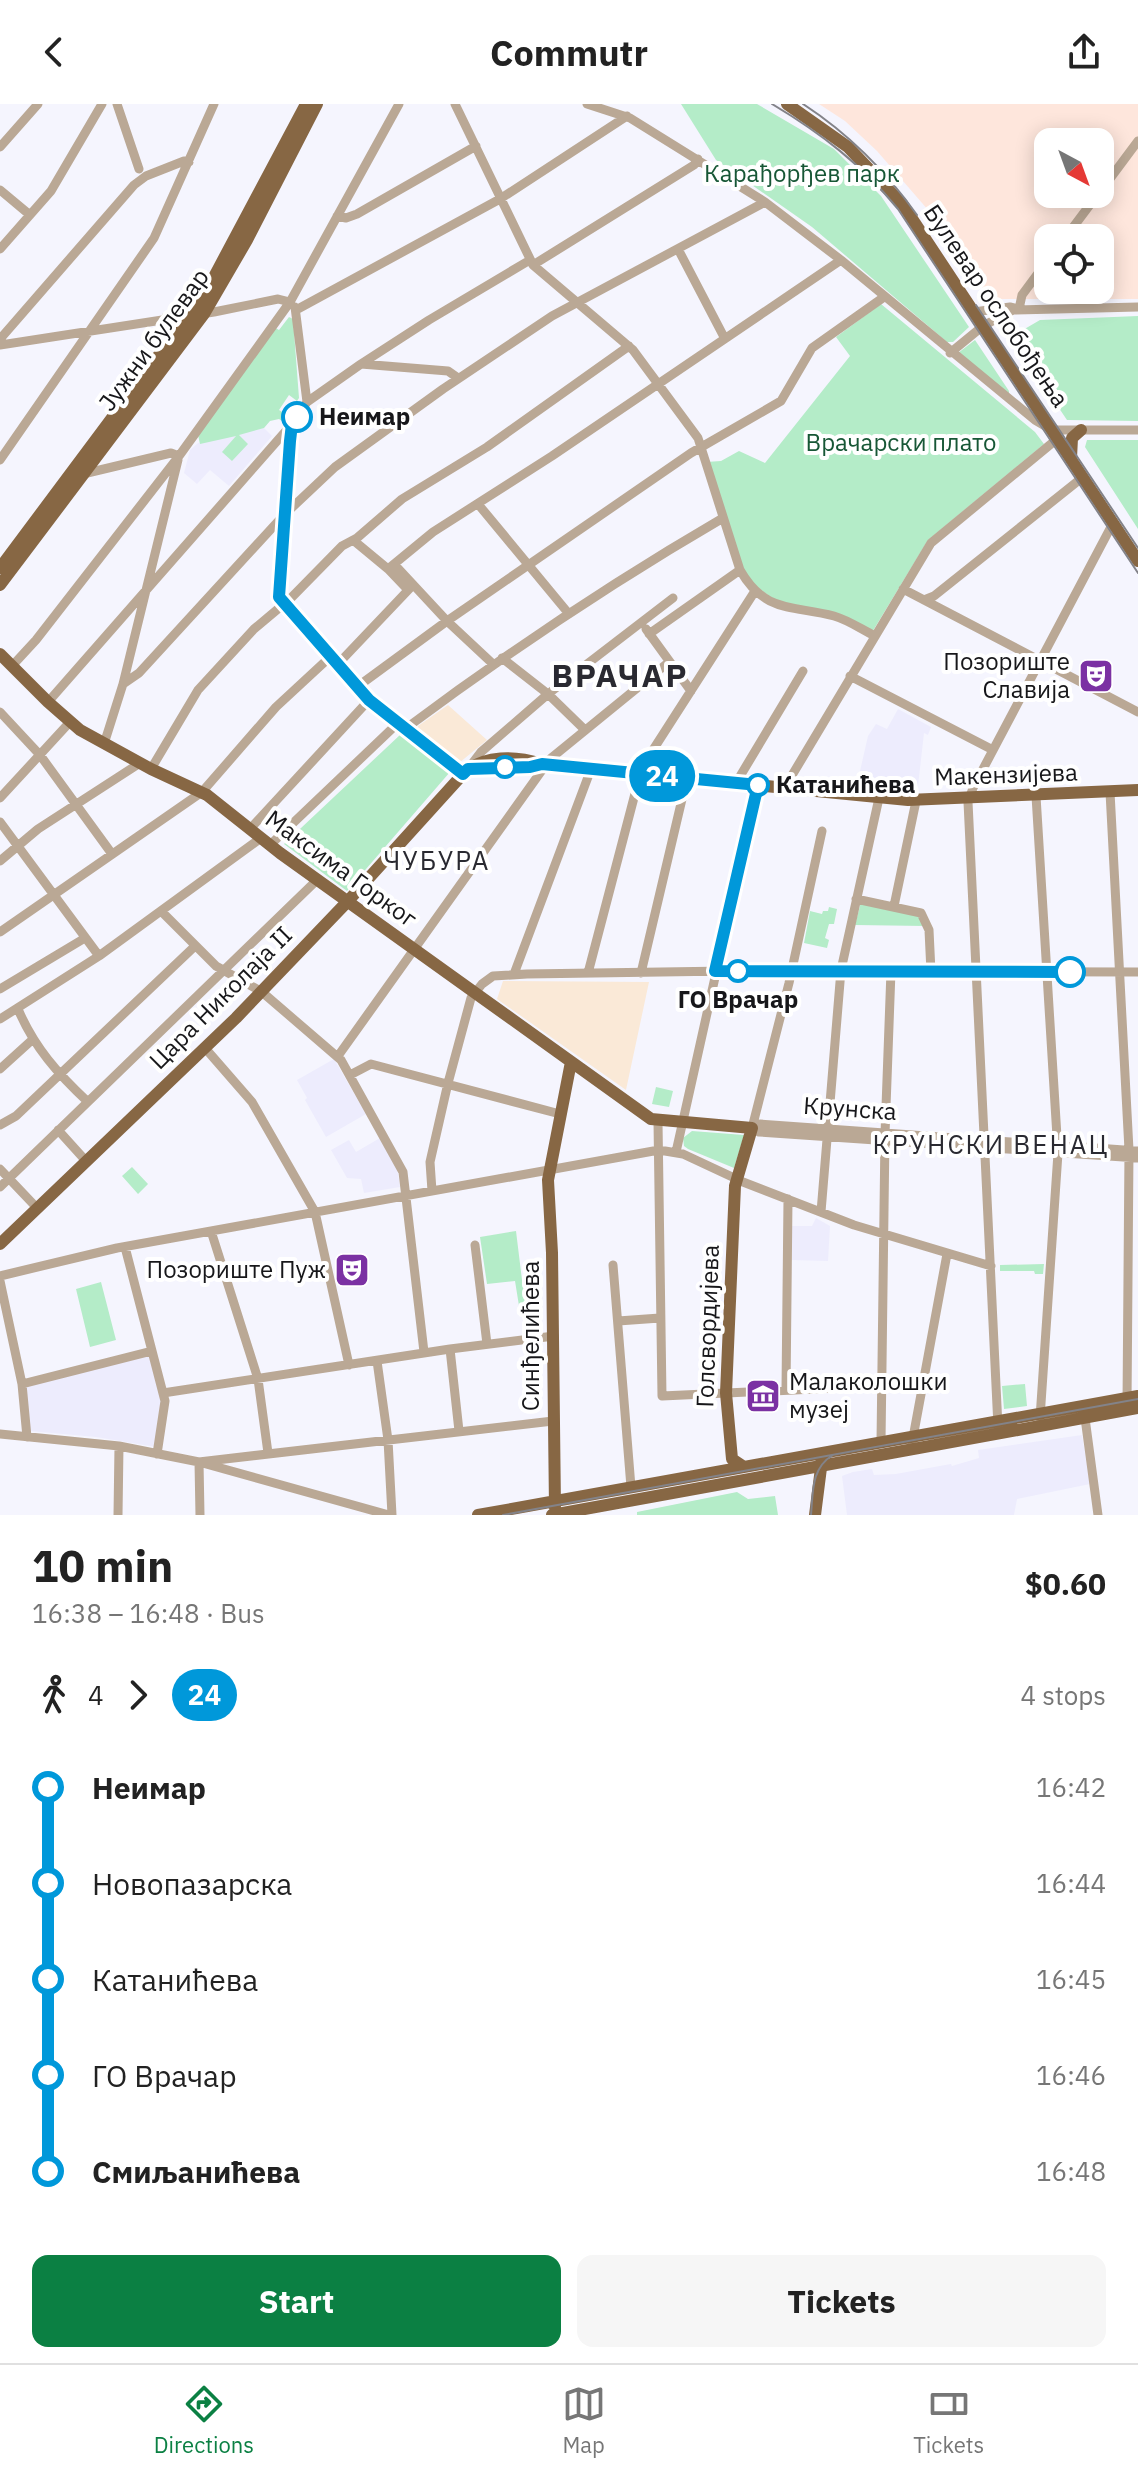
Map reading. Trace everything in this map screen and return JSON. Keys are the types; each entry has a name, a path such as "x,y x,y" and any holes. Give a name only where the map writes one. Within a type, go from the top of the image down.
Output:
{"main road":[{"name":"Јужни булевар","path":"0,568 176,334 197,315 306,104"},
{"name":"Јужни булевар","path":"0,585 197,315 247,240 317,104"},
{"name":"Булевар ослобођења","path":"787,104 848,147 888,187 916,224 1138,561"},
{"path":"167,318 176,334"},
{"path":"1071,458 1072,438 1081,430"},
{"name":"Максима Горког","path":"0,654 69,723 145,766 202,792 317,880 658,1122"},
{"name":"Макензијева","path":"466,771 489,754 544,764 916,801 1138,790"},
{"name":"Макензијева","path":"466,771 544,764"},
{"name":"Цара Николаја II","path":"0,1244 262,992 466,771"},
{"name":"Синђелићева","path":"556,1515 549,1171 571,1062"},
{"name":"Крунска","path":"658,1122 752,1128"},
{"name":"Голсвордијева","path":"744,1467 732,1459 726,1393 737,1179 752,1128"},
{"path":"556,1515 822,1460 1133,1403"},
{"path":"1041,1420 1085,1418 1133,1403"},
{"path":"478,1515 744,1467 822,1460 881,1442 912,1443"},
{"path":"815,1515 822,1460"}],"street":[{"path":"0,147 38,104"},
{"path":"0,249 56,184 102,104"},
{"path":"117,104 139,169"},
{"path":"0,460 154,238 214,104"},
{"path":"12,666 179,456 290,307 399,104"},
{"path":"587,104 627,116 765,202 841,260 1032,419 1055,434"},
{"path":"456,105 532,262 629,346 693,430 702,447 740,570 755,591 779,606 838,618 875,636"},
{"path":"290,307 500,199 627,116"},
{"path":"1114,173 1138,141"},
{"path":"337,216 346,218 357,214 476,146"},
{"path":"48,702 292,424 307,402 429,320 532,262 694,165 698,159"},
{"path":"0,339 134,185 149,174 189,162"},
{"path":"0,190 30,215"},
{"path":"123,684 139,673 327,472 458,378 575,302 765,202"},
{"path":"1076,224 1088,208"},
{"path":"678,249 724,337"},
{"path":"391,567 433,532 841,260"},
{"path":"1019,309 1022,295 1034,279"},
{"path":"357,687 447,621 702,447 781,401 812,348 884,297"},
{"path":"0,345 197,315 278,299 290,307 307,402"},
{"path":"974,312 1010,307 1138,307"},
{"path":"950,353 983,326 1019,309"},
{"path":"0,861 38,829 145,766 192,696 254,629 283,605 342,546 402,499 487,447 629,346"},
{"path":"361,364 448,371 458,378"},
{"path":"292,424 278,594 283,605 369,700 466,771"},
{"path":"785,787 934,540 1055,434 1081,430 1138,430"},
{"path":"83,474 171,453 179,456"},
{"path":"104,744 123,684 179,456"},
{"path":"931,601 1083,477"},
{"path":"478,504 569,614"},
{"path":"0,1019 99,956 265,842 401,726 569,614 723,518"},
{"path":"998,1428 969,799 1113,523"},
{"path":"353,540 391,567 493,664"},
{"path":"649,634 740,570"},
{"path":"0,932 202,792 276,707 333,661 411,588"},
{"path":"903,589 1138,712"},
{"path":"588,973 640,773 647,757 755,591"},
{"path":"489,754 548,694 673,598"},
{"path":"641,622 691,691"},
{"path":"502,658 548,694 585,730"},
{"path":"338,1056 544,764 669,662"},
{"path":"736,783 803,671"},
{"path":"850,676 993,750"},
{"path":"250,829 369,700"},
{"path":"0,712 40,755 112,854"},
{"path":"0,798 69,723"},
{"path":"514,974 591,769"},
{"path":"641,973 687,778"},
{"path":"676,1152 758,785"},
{"path":"1110,792 1134,1154 1133,1403"},
{"path":"1036,796 1058,1150 1041,1420"},
{"path":"821,1212 841,970 879,798"},
{"path":"894,906 916,801"},
{"path":"0,822 99,956"},
{"path":"752,1128 792,971 822,831"},
{"path":"0,1187 317,880"},
{"path":"856,899 918,911 929,930 931,972"},
{"path":"162,912 194,947 222,971 262,992 338,1056 350,1075 402,1168 424,1352"},
{"path":"0,989 85,938"},
{"path":"0,1125 14,1118 194,947"},
{"path":"432,1191 430,1162 448,1083 474,992 490,978 514,974 715,971 1138,972"},
{"path":"881,1442 885,1137 891,971"},
{"path":"18,1009 32,1040 59,1075 88,1102"},
{"path":"0,1010 18,1009"},
{"path":"0,1069 32,1040"},
{"path":"205,1048 252,1102 315,1212 349,1365"},
{"path":"350,1075 371,1064 560,1114"},
{"path":"658,1122 660,1393 664,1397 922,1384"},
{"name":"Крунска","path":"752,1128 760,1124 826,1134 1134,1154"},
{"path":"58,1130 86,1161"},
{"path":"27,1437 22,1384 0,1278 125,1247 659,1150 676,1152 821,1212 991,1266"},
{"path":"0,1169 37,1208"},
{"path":"786,1390 788,1199"},
{"path":"211,1231 258,1379 268,1453"},
{"path":"475,1245 487,1344"},
{"path":"125,1247 165,1401 157,1454"},
{"path":"912,1443 947,1254"},
{"path":"613,1265 631,1487"},
{"path":"618,1321 660,1318"},
{"path":"163,1393 424,1352 554,1336"},
{"path":"450,1349 459,1431"},
{"path":"22,1384 152,1351"},
{"path":"0,1434 119,1446 199,1462 391,1515 388,1440 377,1361"},
{"path":"1085,1418 1098,1515"},
{"path":"199,1462 553,1421"},
{"path":"118,1515 119,1446"},
{"path":"228,1470 227,1465 232,1458"},
{"path":"199,1462 200,1515"}],"shaded area":[{"path":"819,104 1138,104 1138,299 1114,299 1114,224 1034,224 1034,299 990,299 935,218 877,151 845,121"},
{"path":"264,428 272,436 229,486 210,470 197,484 184,473 190,450 198,443"},
{"path":"448,705 487,740 459,763 417,732 418,726"},
{"path":"898,709 931,727 928,735 924,733 918,786 858,780 868,736 876,724 887,729"},
{"path":"503,981 649,982 626,1090 497,999"},
{"path":"334,1059 366,1114 326,1137 297,1080"},
{"path":"380,1138 397,1167 400,1187 364,1193 361,1179 347,1178 331,1150 349,1140 356,1152"},
{"path":"816,1218 830,1226 828,1261 792,1260 791,1226 812,1226"},
{"path":"149,1354 162,1402 156,1447 30,1431 25,1387"},
{"path":"1082,1435 1090,1484 1017,1499 1014,1515 847,1515 842,1476 853,1472 872,1469 874,1475 896,1474 952,1466 979,1458 978,1450"}],"green space":[{"name":"Карађорђев парк","path":"681,104 757,104 834,149 881,196 969,327 953,342 947,342 812,227 716,160"},
{"name":"Врачарски плато","path":"881,304 1035,432 1044,444 928,540 871,634 845,620 788,609 744,578 706,462 721,461 739,451 765,463 850,356 836,337"},
{"path":"1138,316 1138,421 1067,420 1011,337 1040,320"},
{"path":"289,317 293,319 297,401 289,395 279,410 287,415 282,421 270,421 264,428 239,435 248,444 232,461 222,452 236,436 200,444 198,435 274,327 279,330"},
{"path":"975,340 1009,391 1009,394 958,353"},
{"path":"1087,440 1138,440 1138,529 1085,447"},
{"path":"401,734 450,772 347,891 284,844"},
{"path":"861,902 915,913 926,926 855,925"},
{"path":"829,907 837,909 834,924 829,924 825,938 829,940 827,948 804,943 810,911 822,914"},
{"path":"656,1087 673,1091 669,1107 652,1104"},
{"path":"692,1131 744,1135 734,1168 684,1146 683,1138"},
{"path":"132,1167 148,1184 138,1194 122,1176"},
{"path":"516,1231 522,1280 530,1310 520,1312 515,1281 487,1284 480,1237"},
{"path":"1044,1264 1043,1274 1000,1271 1000,1265"},
{"path":"101,1282 116,1340 90,1347 76,1289"},
{"path":"1025,1384 1027,1406 1004,1409 1002,1386"},
{"path":"737,1492 748,1499 775,1496 778,1515 637,1515 637,1512"}],"tram line":[{"path":"772,104 840,151 898,209 1138,573"},
{"path":"803,104 865,154 917,215"},
{"path":"976,305 1138,548"},
{"path":"503,1515 1138,1399"},
{"path":"811,1515 817,1474 833,1455"}],"bus line":[{"name":"24","path":"297,417 292,424 283,516 280,601 369,700 463,774 468,769 535,767 542,764 758,785 715,971 1070,972"}],"place":[{"name":"Неимар","path":"297,417"},
{"name":"Позориште Славија","path":"1096,676"},
{"name":"Катанићева","path":"758,785"},
{"name":"ГО Врачар","path":"738,971"},
{"name":"Позориште Пуж","path":"352,1270"},
{"name":"Малаколошки музеј","path":"763,1396"}],"district":[{"name":"ВРАЧАР","path":"620,676"},
{"name":"ЧУБУРА","path":"437,861"},
{"name":"КРУНСКИ ВЕНАЦ","path":"991,1145"}]}
